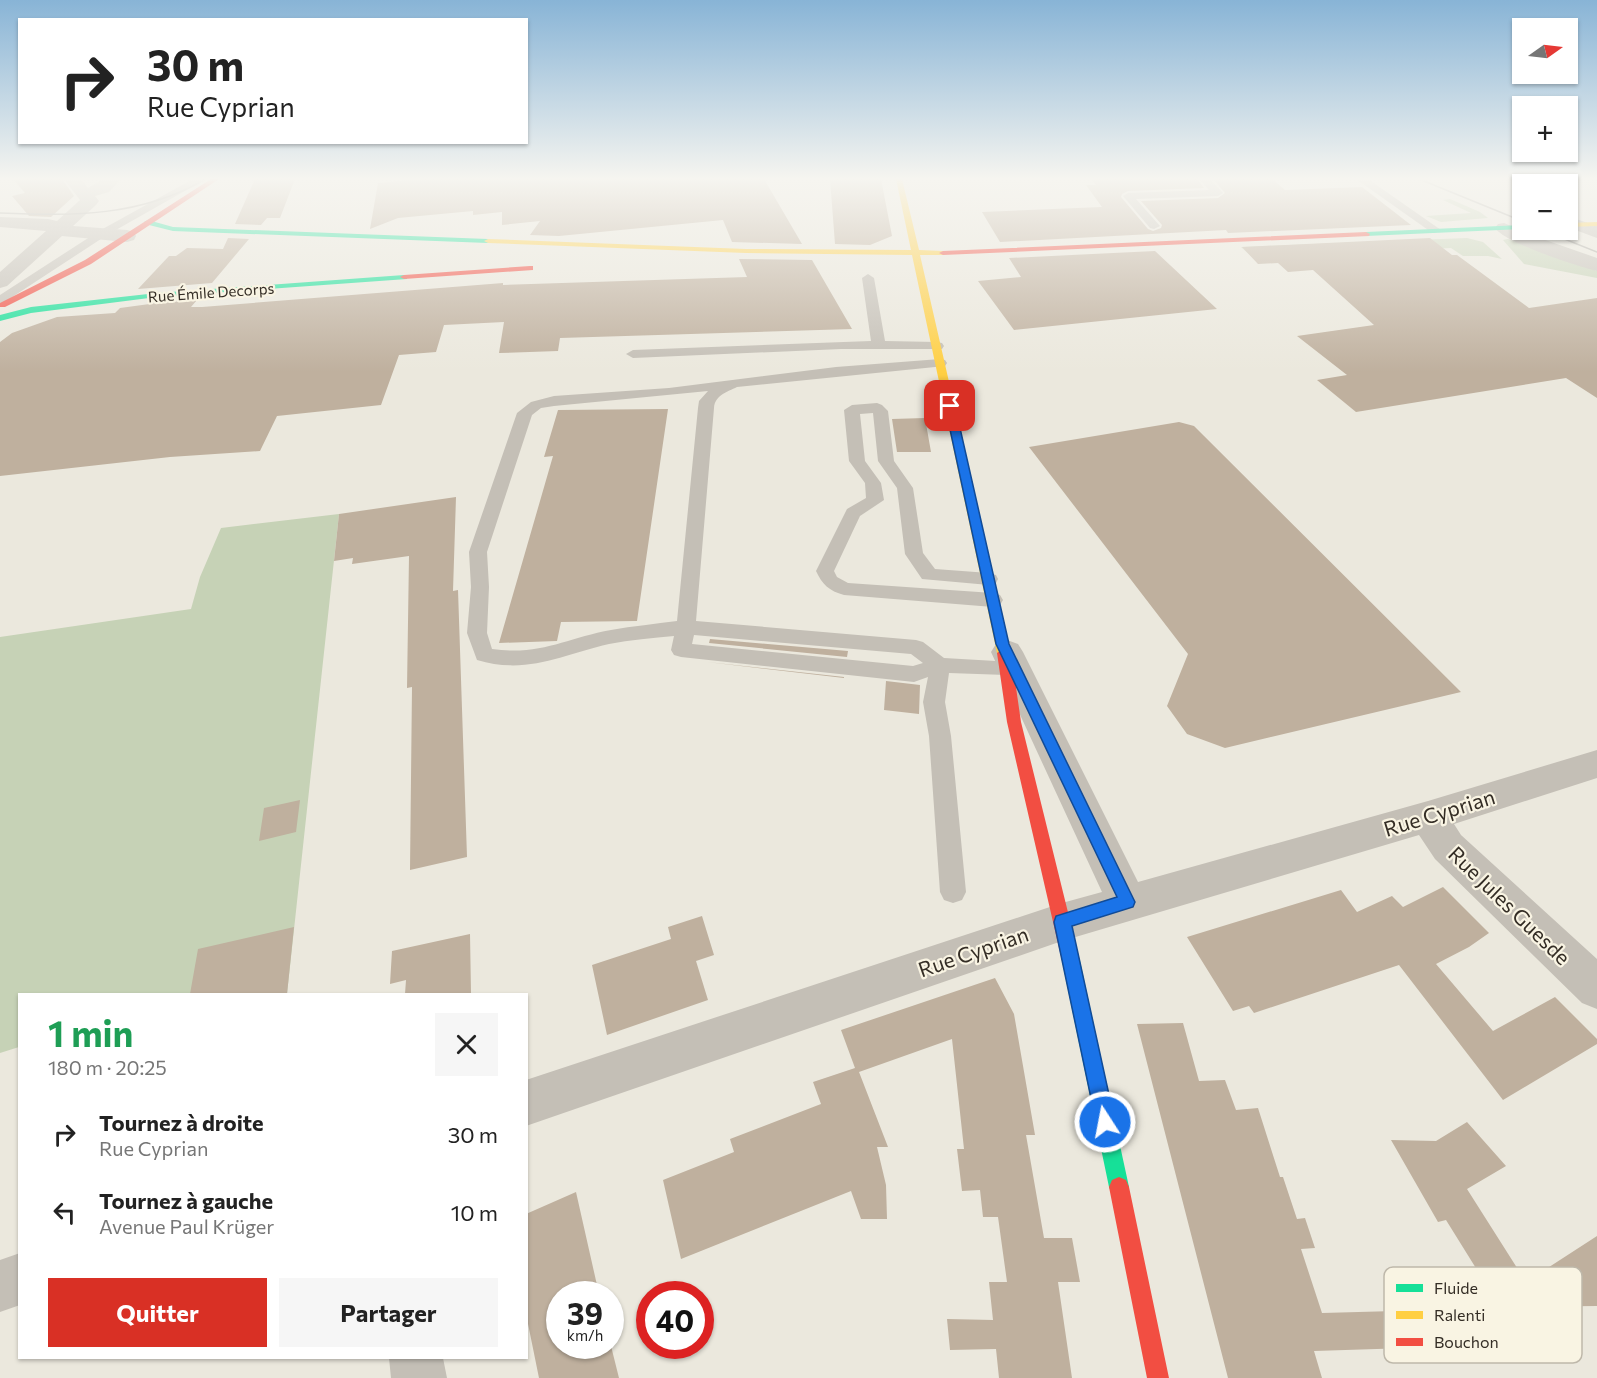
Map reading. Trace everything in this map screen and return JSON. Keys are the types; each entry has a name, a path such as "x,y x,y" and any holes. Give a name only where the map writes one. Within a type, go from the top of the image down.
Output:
{"street":[{"path":"0,306 10,283 46,243"},
{"path":"10,283 88,262 116,243"},
{"path":"319,243 350,245 364,280"},
{"path":"555,243 746,251 916,254 1147,243"},
{"path":"914,243 989,579 1005,656 1014,722 1062,922 1158,1378"},
{"path":"1536,243 1597,265"},
{"path":"336,282 347,274 356,260"},
{"name":"Rue Émile Decorps","path":"0,318 31,310 86,303 530,268"},
{"name":"Rue Émile Decorps","path":"10,283 86,303"},
{"path":"1005,656 1127,902"},
{"name":"Rue Cyprian","path":"528,1102 1062,922 1428,817 1597,764"},
{"name":"Rue Jules Guesde","path":"1428,817 1448,847 1597,987"},
{"path":"0,1286 18,1280"},
{"path":"416,1359 419,1378"}],"lane":[{"path":"0,301 10,283 84,243"},
{"path":"868,278 879,345"},
{"path":"633,354 879,345 939,354"},
{"path":"686,627 610,637 535,658 510,659 483,655 477,633 480,587 478,552 525,413 536,405 554,401 669,392 836,371 939,354"},
{"path":"734,383 715,392 707,401 686,627 681,650 914,674 940,664 1005,656"},
{"path":"989,579 928,575 914,554 906,488 886,461 880,411 877,408 852,410 857,461 873,483 875,500 853,513 825,571 830,581 844,589 993,600"},
{"path":"940,664 934,702 940,736 953,892"}],"green space":[{"path":"1334,243 1484,243 1502,259 1488,256 1463,256 1451,248 1252,257 1241,247"},
{"path":"1506,243 1520,243 1597,271 1597,278 1524,264"},
{"path":"339,514 287,993 18,993 18,1047 0,1053 0,637 191,609 200,577 221,528"}],"building":[{"path":"226,243 245,243 212,283 138,289 169,256 176,256 187,248 223,249"},
{"path":"835,243 874,243 870,245"},
{"path":"1319,243 1437,243 1452,255 1457,255 1529,308 1597,298 1597,398 1566,378 1356,412 1317,380 1347,375 1297,336 1374,325 1313,270 1288,272 1278,263 1258,264 1242,247"},
{"path":"1155,251 1217,309 1014,330 978,281 1021,277 1009,258"},
{"path":"739,259 812,260 852,329 560,338 558,351 499,353 504,322 444,325 436,352 399,355 381,405 277,416 260,451 170,457 0,476 0,342 12,333 57,317 115,313 120,308 197,300 191,307 503,283 503,285 747,277"},
{"path":"668,409 637,621 561,622 557,641 499,643 553,456 544,457 558,410"},
{"path":"925,418 931,452 897,452 892,419"},
{"path":"1179,422 1194,426 1461,692 1225,748 1187,734 1167,706 1188,654 1029,447"},
{"path":"456,497 453,591 458,590 467,857 410,870 412,687 407,688 409,556 352,564 353,558 334,561 339,514"},
{"path":"710,639 848,651 847,657 709,643"},
{"path":"707,662 844,677 844,678"},
{"path":"886,681 920,685 919,714 884,710"},
{"path":"300,800 296,832 259,841 264,808"},
{"path":"1443,887 1489,933 1469,947 1436,964 1493,1031 1555,997 1597,1039 1597,1044 1503,1100 1399,965 1254,1013 1249,1006 1233,1011 1187,937 1341,890 1357,912 1392,896 1403,907"},
{"path":"702,916 714,955 696,961 708,1000 607,1035 592,965 671,939 668,927"},
{"path":"294,927 287,993 190,993 198,949"},
{"path":"470,934 471,993 405,993 406,980 390,984 392,951"},
{"path":"995,978 1014,1014 1035,1135 1026,1135 1044,1238 1072,1238 1080,1282 1058,1282 1072,1378 999,1378 996,1349 950,1350 947,1319 993,1320 989,1282 1007,1282 998,1217 983,1217 980,1190 962,1191 957,1149 964,1149 952,1039 859,1072 888,1147 877,1147 886,1185 887,1219 861,1219 851,1191 681,1259 663,1180 734,1152 730,1139 821,1104 813,1082 855,1068 841,1030"},
{"path":"1183,1023 1199,1081 1225,1080 1236,1110 1258,1108 1280,1177 1283,1177 1297,1219 1305,1218 1315,1248 1301,1249 1322,1313 1384,1311 1384,1349 1314,1351 1322,1378 1228,1378 1137,1024"},
{"path":"1467,1122 1506,1166 1467,1189 1516,1267 1475,1267 1446,1220 1438,1222 1391,1140 1436,1141"},
{"path":"576,1192 596,1281 546,1281 546,1359 614,1359 619,1378 539,1378 528,1324 528,1213"},
{"path":"1597,1236 1597,1306 1582,1306 1582,1267 1549,1267"}],"tram line":[{"path":"1575,243 1597,252"}],"traffic: fast":[{"path":"0,318 31,310 157,295 404,277"},
{"path":"1071,961 1119,1187"}],"traffic: slow":[{"path":"548,243 746,251 943,253"},
{"path":"913,243 1004,653"}],"traffic: jam":[{"path":"2,305 88,262 117,243"},
{"path":"943,253 1159,243"},
{"path":"404,277 530,268"},
{"path":"1004,653 1014,722 1071,961"},
{"path":"1119,1187 1158,1378"}],"route":[{"path":"950,406 1003,644 1127,902 1062,922 1082,1006 1105,1122"}]}
